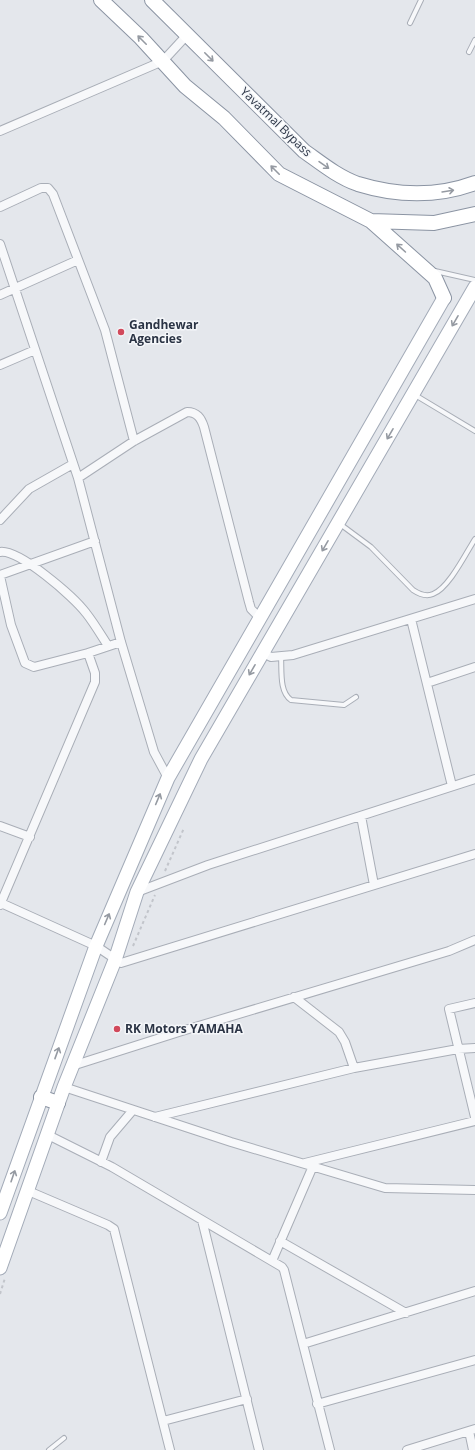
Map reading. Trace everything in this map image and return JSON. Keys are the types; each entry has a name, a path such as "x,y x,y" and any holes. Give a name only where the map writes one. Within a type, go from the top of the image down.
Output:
{"highway":[{"path":"101,0 163,61 185,86 224,118 279,174 371,221 434,278 444,298"},
{"name":"Yavatmal Bypass","path":"152,0 304,151 330,169 357,183 389,191 426,194 457,190 475,183"},
{"path":"371,221 434,223 475,214"},
{"path":"41,1097 58,1103"}],"main road":[{"path":"0,1268 46,1134 115,960 137,892 201,759 475,287"},
{"path":"0,1213 96,946 168,778 444,298"}],"street":[{"path":"0,132 163,61 187,35"},
{"path":"0,207 33,190 48,188 53,194 105,330 134,441"},
{"path":"0,244 78,478 121,642 154,752 168,778"},
{"path":"0,295 78,260"},
{"path":"0,365 36,350"},
{"path":"78,478 134,441 187,412 192,412 201,421 251,609 260,618"},
{"path":"0,520 29,489 73,464"},
{"path":"94,541 0,575 11,625 25,663 34,667 88,653 121,642"},
{"path":"0,552 9,552 18,555 31,564 78,604 86,613 108,646"},
{"path":"263,653 271,657 281,657 412,620 475,599"},
{"path":"412,620 452,786"},
{"path":"88,653 95,673 94,682 30,837 0,904 96,946 121,963 129,962 475,854"},
{"path":"427,683 475,667"},
{"path":"137,892 208,865 475,778"},
{"path":"361,816 374,885"},
{"path":"0,826 30,837"},
{"path":"72,1066 294,997 449,951 475,940"},
{"path":"294,997 339,1032 346,1042 354,1068"},
{"path":"475,1004 449,1009 475,1117"},
{"path":"155,1117 354,1068 458,1049 475,1048"},
{"path":"64,1087 232,1142 385,1188 475,1190"},
{"path":"101,1162 110,1137 133,1110"},
{"path":"304,1163 475,1121"},
{"path":"46,1134 101,1162 272,1261 284,1270 317,1404 330,1450"},
{"path":"272,1261 313,1166"},
{"path":"26,1190 108,1225 114,1229 170,1450"},
{"path":"202,1220 259,1450"},
{"path":"280,1241 406,1313"},
{"path":"303,1344 475,1291"},
{"path":"317,1404 475,1360"},
{"path":"163,1421 247,1399"},
{"path":"407,1450 472,1430 473,1450"}],"lane":[{"path":"410,23 421,0"},
{"path":"469,52 475,40"},
{"path":"423,268 475,280"},
{"path":"413,393 475,431"},
{"path":"338,523 371,547 413,590 420,594 426,595 433,594 445,585 475,539"},
{"path":"281,657 284,691 286,697 290,700 344,705 356,697"},
{"path":"49,1450 64,1438"}],"place":[{"name":"Gandhewar Agencies","path":"121,332"},
{"name":"RK Motors YAMAHA","path":"117,1029"}]}
